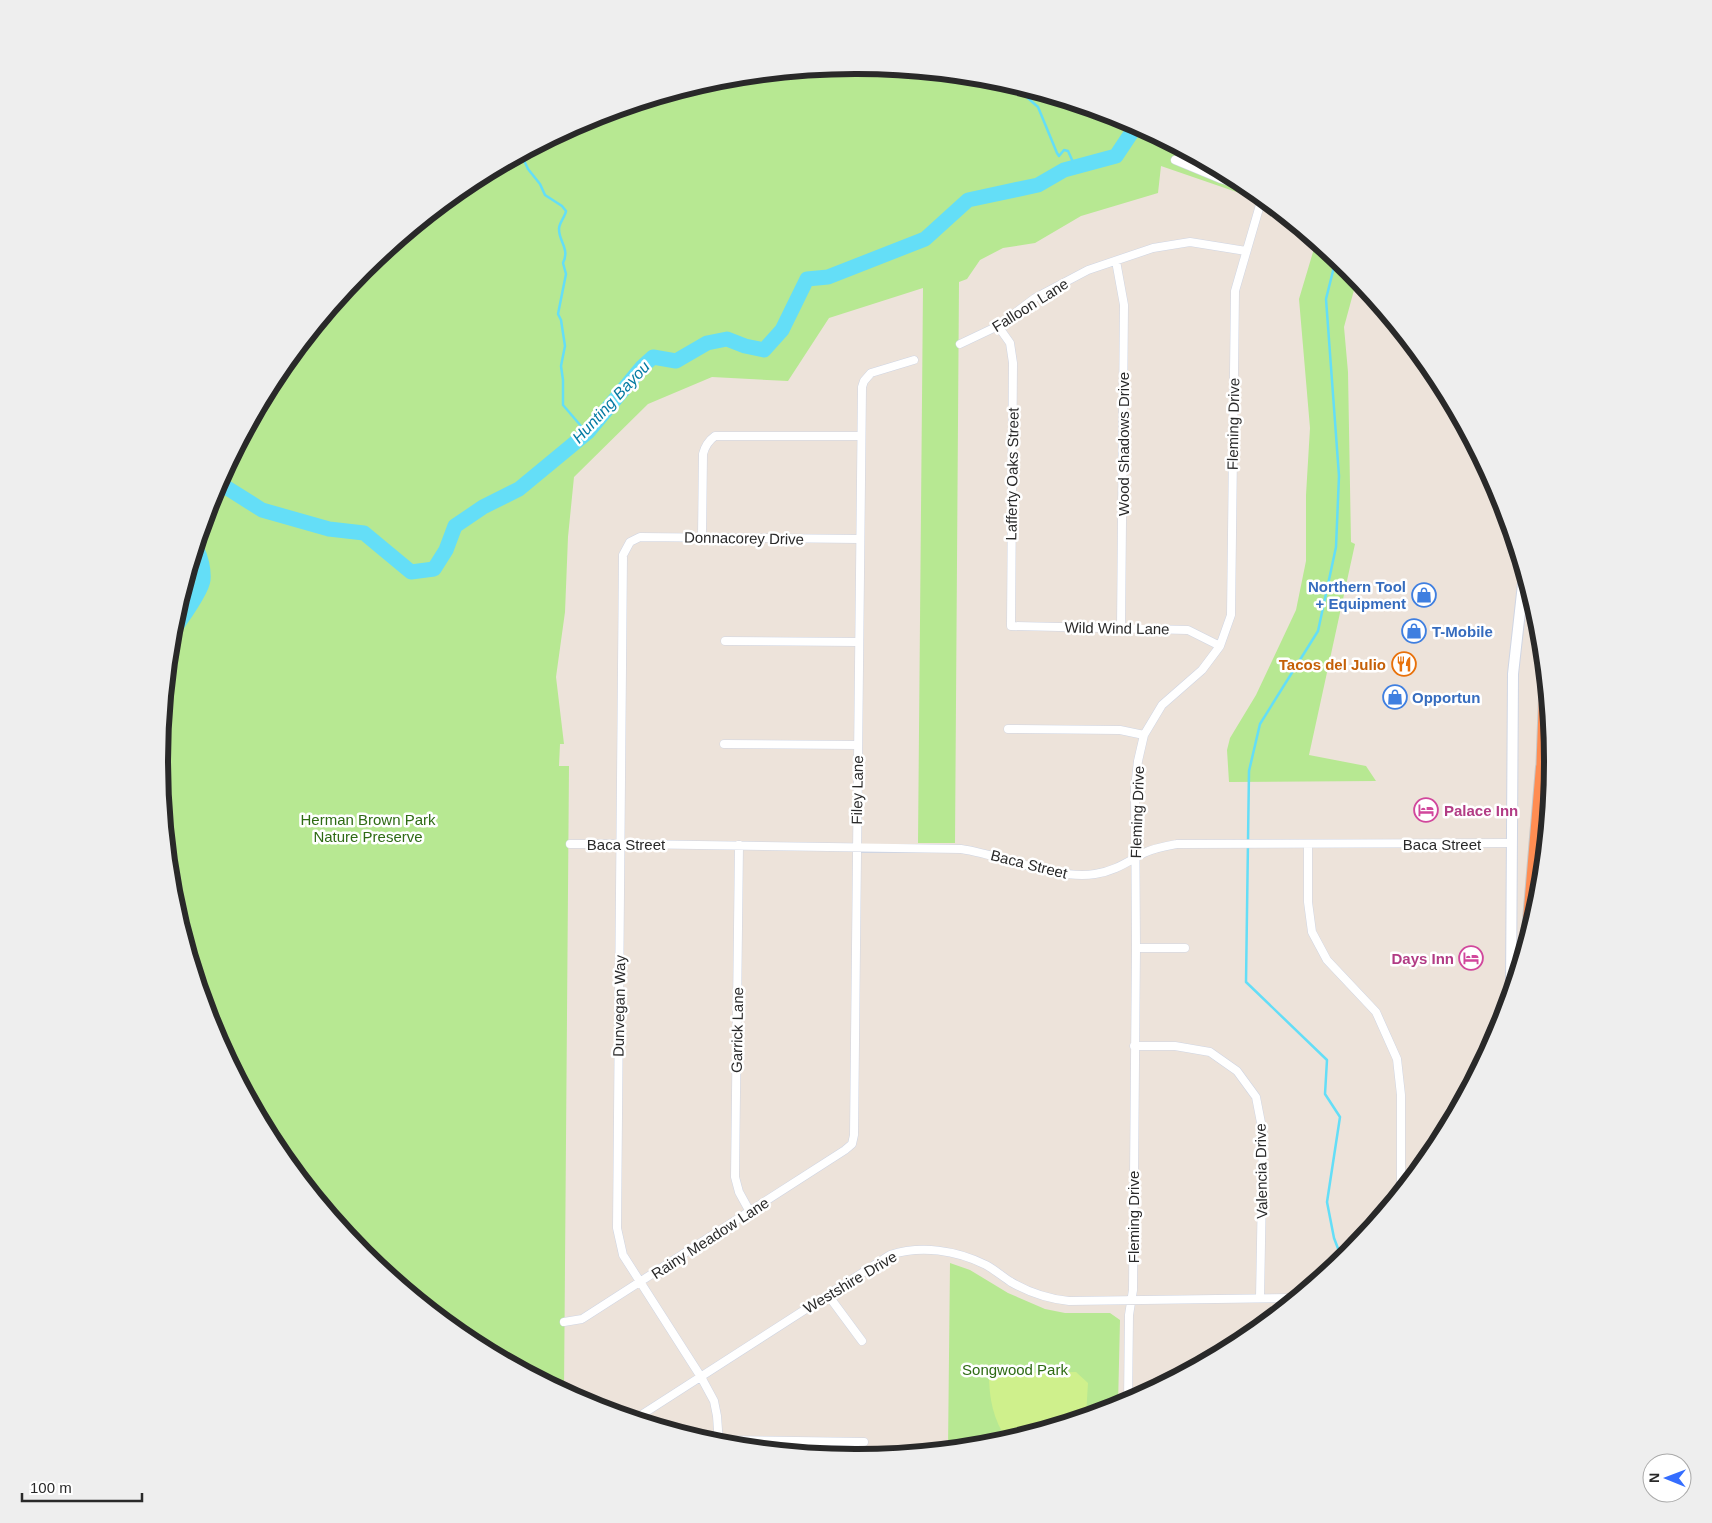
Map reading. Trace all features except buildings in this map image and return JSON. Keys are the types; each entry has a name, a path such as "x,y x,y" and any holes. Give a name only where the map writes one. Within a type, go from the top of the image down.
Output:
{"highway":[{"path":"1533,881 1544,753"},
{"path":"1543,767 1543,784"}],"main road":[{"path":"1511,969 1514,674 1522,592"}],"street":[{"path":"1175,160 1220,179"},
{"name":"Fleming Drive","path":"1128,1393 1129,1314 1133,1280 1136,948 1135,788 1138,761 1144,735 1162,705 1202,670 1220,646 1231,615 1235,291 1260,205"},
{"name":"Falloon Lane","path":"960,344 998,326 1035,298 1088,270 1153,248 1190,242 1246,251"},
{"name":"Wood Shadows Drive","path":"1116,261 1124,305 1121,628"},
{"name":"Lafferty Oaks Street","path":"998,326 1010,343 1013,363 1011,626"},
{"name":"Filey Lane","path":"852,1144 854,1134 862,387 864,381 871,374 914,360"},
{"path":"702,537 703,454 705,446 715,436 861,436"},
{"name":"Donnacorey Drive","path":"630,542 640,537 860,539"},
{"name":"Dunvegan Way","path":"630,542 623,555 617,1228 623,1255 701,1377 714,1402 718,1435"},
{"name":"Wild Wind Lane","path":"1011,626 1188,630 1220,646"},
{"path":"725,640 858,642"},
{"path":"1008,729 1120,730 1144,735"},
{"path":"724,744 858,745"},
{"name":"Baca Street","path":"570,844 961,849 994,855 1067,875 1096,874 1126,864 1146,852 1177,844 1512,843"},
{"path":"1308,844 1308,902 1312,932 1328,960 1376,1012 1397,1059 1402,1095 1401,1181"},
{"name":"Garrick Lane","path":"739,845 735,1177 739,1192 750,1212"},
{"path":"1136,948 1186,948"},
{"name":"Valencia Drive","path":"1134,1046 1175,1046 1210,1052 1238,1071 1256,1097 1263,1133 1260,1298"},
{"name":"Rainy Meadow Lane","path":"564,1322 582,1319 750,1212 852,1144"},
{"name":"Westshire Drive","path":"641,1415 890,1255 904,1250 915,1249 951,1253 970,1258 1012,1282 1049,1299 1069,1301 1131,1301 1286,1298"},
{"path":"828,1295 862,1341"},
{"path":"760,1442 864,1442"}],"green space":[{"name":"Herman Brown Park Nature Preserve","path":"856,74 901,75 990,87 1034,97 1077,110 1119,126 1200,166 1245,195 1161,166 1158,193 1081,216 1035,243 1003,248 980,260 967,279 959,282 955,843 918,843 923,288 829,318 788,381 712,377 648,404 574,477 568,537 565,612 556,677 564,744 560,744 559,766 569,766 564,1384 512,1357 437,1307 403,1279 339,1215 284,1144 260,1105 239,1066 205,983 181,896 174,851 168,762 174,672 181,627 205,540 239,457 260,418 284,379 339,308 403,244 437,216 512,166 593,126 635,110 678,97 722,87 811,75"},
{"path":"1314,249 1354,288 1344,327 1348,372 1351,542 1355,544 1309,755 1366,766 1376,781 1229,782 1227,750 1230,738 1256,695 1296,610 1306,561 1306,495 1310,428 1299,299"},
{"name":"Songwood Park","path":"950,1263 970,1270 1008,1293 1045,1309 1065,1313 1110,1313 1120,1320 1118,1397 1077,1413 1034,1426 948,1443"},
{"path":"1076,1372 1088,1383 1086,1409 1034,1426 1003,1433 993,1408 989,1374"}],"waterway":[{"path":"1024,95 1038,107 1059,156 1064,150 1068,151 1077,167"},
{"name":"Hunting Bayou","path":"226,487 262,510 329,529 364,533 411,572 434,569 446,550 455,526 483,507 519,489 588,432 642,367 653,357 676,361 707,343 727,339 745,346 764,350 782,330 807,279 828,277 925,239 968,200 1038,185 1064,170 1116,156 1132,132"},
{"path":"524,160 545,195 562,206 566,211 559,229 565,250 563,263 566,274 558,314 561,320 565,346 561,366 563,405 588,432"},
{"path":"1334,267 1326,299 1339,476 1336,547 1318,631 1260,724 1249,771 1246,982 1327,1060 1325,1094 1340,1117 1327,1202 1334,1238 1339,1251"},
{"name":"Hunting Bayou","path":"184,614 202,585 203,568 200,557"}],"place":[{"name":"Northern Tool + Equipment","path":"1424,595"},
{"name":"T-Mobile","path":"1414,631"},
{"name":"Tacos del Julio","path":"1404,664"},
{"name":"Opportun","path":"1395,697"},
{"name":"Palace Inn","path":"1426,810"},
{"name":"Days Inn","path":"1471,958"}]}
